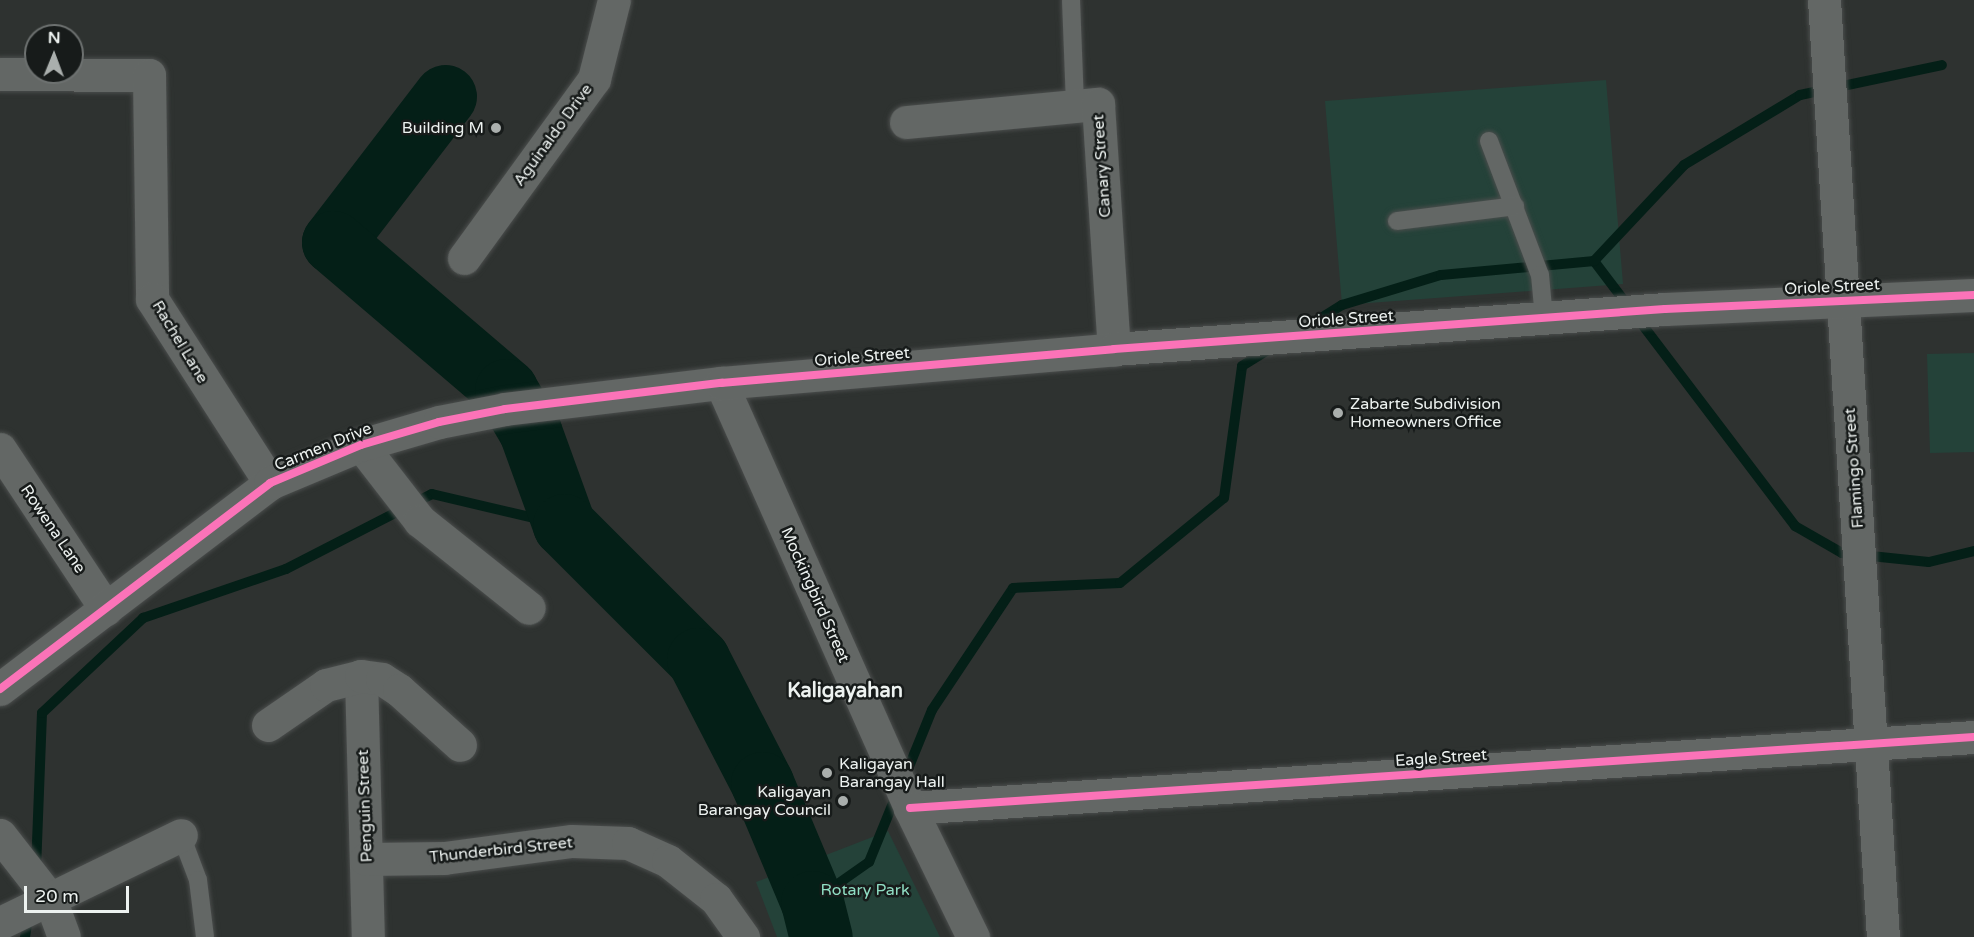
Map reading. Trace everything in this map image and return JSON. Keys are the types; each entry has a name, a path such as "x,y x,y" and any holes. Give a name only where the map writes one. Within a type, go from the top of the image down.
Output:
{"street":[{"name":"Aguinaldo Drive","path":"464,258 594,79 614,0"},
{"name":"Flamingo Street","path":"1824,0 1873,741 1883,937"},
{"name":"Rachel Lane","path":"0,74 149,75 152,299 270,483"},
{"name":"Canary Street","path":"906,122 1094,102 1099,106 1114,349"},
{"name":"Oriole Street","path":"722,383 1114,349 1544,318 1843,300 1974,295"},
{"name":"Carmen Drive","path":"0,689 270,483 362,444 438,422 505,409 722,383"},
{"name":"Mockingbird Street","path":"722,383 910,808 972,937"},
{"path":"362,444 420,521 529,608"},
{"name":"Rowena Lane","path":"0,449 106,609"},
{"path":"268,725 326,685 361,676 382,679 399,690 460,745"},
{"name":"Penguin Street","path":"361,676 368,937"},
{"name":"Eagle Street","path":"910,808 1873,741 1974,737"},
{"path":"0,835 50,899 64,937"},
{"path":"0,923 181,835"},
{"name":"Thunderbird Street","path":"366,859 444,858 572,841 628,843 668,861 716,899 743,937"}],"lane":[{"path":"1071,0 1075,104"},
{"path":"1489,141 1540,275 1544,318"},
{"path":"1396,221 1515,206"},
{"path":"181,835 198,880 205,937"}],"green space":[{"path":"1606,80 1623,284 1342,305 1325,101"},
{"path":"1974,353 1974,452 1930,453 1927,354"},
{"name":"Rotary Park","path":"888,831 940,937 777,937 756,882"}],"waterway":[{"path":"1310,325 1342,305 1441,275 1594,261 1684,165 1800,95 1942,65"},
{"path":"445,96 333,242 506,390 530,431 564,525 698,659 762,783 812,902 821,937"},
{"path":"1594,261 1795,526 1842,553 1929,562 1974,551"},
{"path":"904,779 932,710 1013,588 1120,583 1224,498 1242,366 1271,348"},
{"path":"36,869 42,713 143,618 286,569 432,494 564,525"},
{"path":"812,902 869,862 896,796"},
{"path":"25,937 28,917"}],"cycle path":[{"path":"0,689 270,483 361,445 439,422 505,409 721,383 1114,349 1665,309 1974,295"},
{"path":"910,808 1974,737"}],"place":[{"name":"Building M","path":"496,128"},
{"name":"Zabarte Subdivision Homeowners Office","path":"1338,413"},
{"name":"Kaligayan Barangay Hall","path":"827,773"},
{"name":"Kaligayan Barangay Council","path":"843,801"}],"district":[{"name":"Kaligayahan","path":"845,691"}]}
